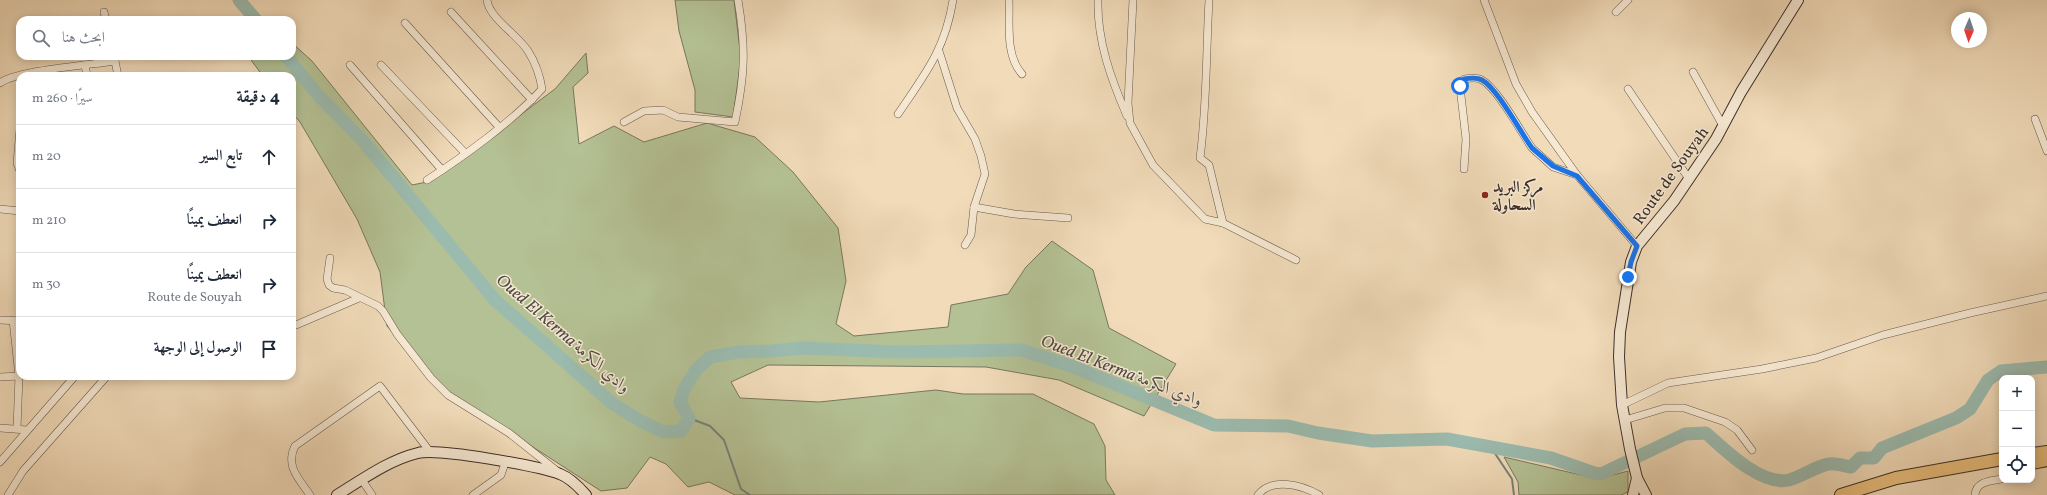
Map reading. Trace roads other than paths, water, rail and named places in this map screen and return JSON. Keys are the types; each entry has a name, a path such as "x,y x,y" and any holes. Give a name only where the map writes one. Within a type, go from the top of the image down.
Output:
{"highway":[{"path":"2035,454 2047,452"},
{"path":"1841,495 1896,478 1999,460"},
{"path":"2035,462 2047,460"},
{"path":"1869,495 1920,481 1999,468"}],"main road":[{"name":"Route de Souyah","path":"1646,495 1637,478 1622,405 1619,357 1620,332 1631,262 1637,246 1690,179 1716,139 1741,92 1798,0"},
{"path":"337,495 407,456 431,452 447,453 561,474 579,486 586,495"},
{"name":"Route de Souyah","path":"1633,495 1637,478"}],"street":[{"path":"427,180 499,127 532,100 542,89 540,76 528,51 492,12 487,0"},
{"path":"624,122 644,111 663,110 678,117 735,122 742,92 745,60 738,0"},
{"path":"898,114 932,64 939,51 950,18 953,0"},
{"path":"1009,0 1011,54 1016,67 1022,74"},
{"path":"1098,0 1098,18 1111,79 1130,123 1153,165 1206,219 1223,223 1296,260"},
{"path":"1130,123 1128,103 1133,0"},
{"path":"1209,0 1205,68 1205,119 1200,158 1209,165 1223,223"},
{"path":"1484,0 1516,84 1532,112 1577,176 1637,246"},
{"path":"1616,12 1628,0"},
{"path":"104,12 105,16"},
{"path":"451,12 532,100"},
{"path":"405,23 499,127"},
{"path":"939,51 957,108 975,139 985,174 974,207 971,236 965,245"},
{"path":"63,72 110,60"},
{"path":"114,60 117,72"},
{"path":"350,65 442,170"},
{"path":"382,65 465,153"},
{"path":"85,66 86,72"},
{"path":"1693,72 1723,126"},
{"path":"0,83 8,78 16,77"},
{"path":"1464,169 1466,139 1460,86 1464,79 1473,78 1483,80 1494,91 1532,148 1539,156 1553,166 1577,176"},
{"path":"1628,89 1690,179"},
{"path":"2035,119 2047,151"},
{"path":"974,207 1014,214 1068,218"},
{"path":"0,209 16,211"},
{"path":"330,258 327,279 329,285 333,288 345,290 378,306 384,311 398,334 431,378 448,395 509,434 561,474"},
{"path":"1622,405 1668,382 1762,369 1816,358 1883,335 1970,313 2047,296"},
{"path":"296,325 359,298"},
{"path":"0,320 16,321"},
{"path":"0,377 16,376"},
{"path":"17,428 18,380"},
{"path":"0,462 72,380"},
{"path":"8,495 23,471 103,380"},
{"path":"310,495 292,469 290,461 295,446 380,386 431,452"},
{"path":"1625,420 1658,409 1672,407 1684,408 1725,422 1737,430 1752,450"},
{"path":"0,428 17,428 27,430"},
{"path":"473,495 501,475 505,463"},
{"path":"362,480 372,495"},
{"path":"1975,495 1976,489 1982,484 1999,480"},
{"path":"1258,495 1271,486 1287,485 1302,487 1319,495"}],"waterway":[{"name":"Oued El Kerma وادي الكرمة","path":"239,0 253,16"},
{"name":"Oued El Kerma وادي الكرمة","path":"289,60 318,95 363,141 495,300 613,404 639,420 663,432 681,431 689,418 680,402 684,389 696,370 710,357 739,352 803,348 898,352 1021,350 1071,366 1214,425 1288,426 1318,433 1372,441 1447,439 1551,458 1601,474 1685,434 1706,433 1733,457 1755,472 1767,478 1789,480 1829,464 1851,467 1860,458 1874,458 1882,448 1956,418 1970,409 1988,380 2001,371 2047,367"},
{"path":"689,418 710,426 724,440 741,489 750,495"},
{"path":"1490,446 1512,479 1514,495"}],"place":[{"name":"مركز البريد السحاولة","path":"1485,195"}]}
